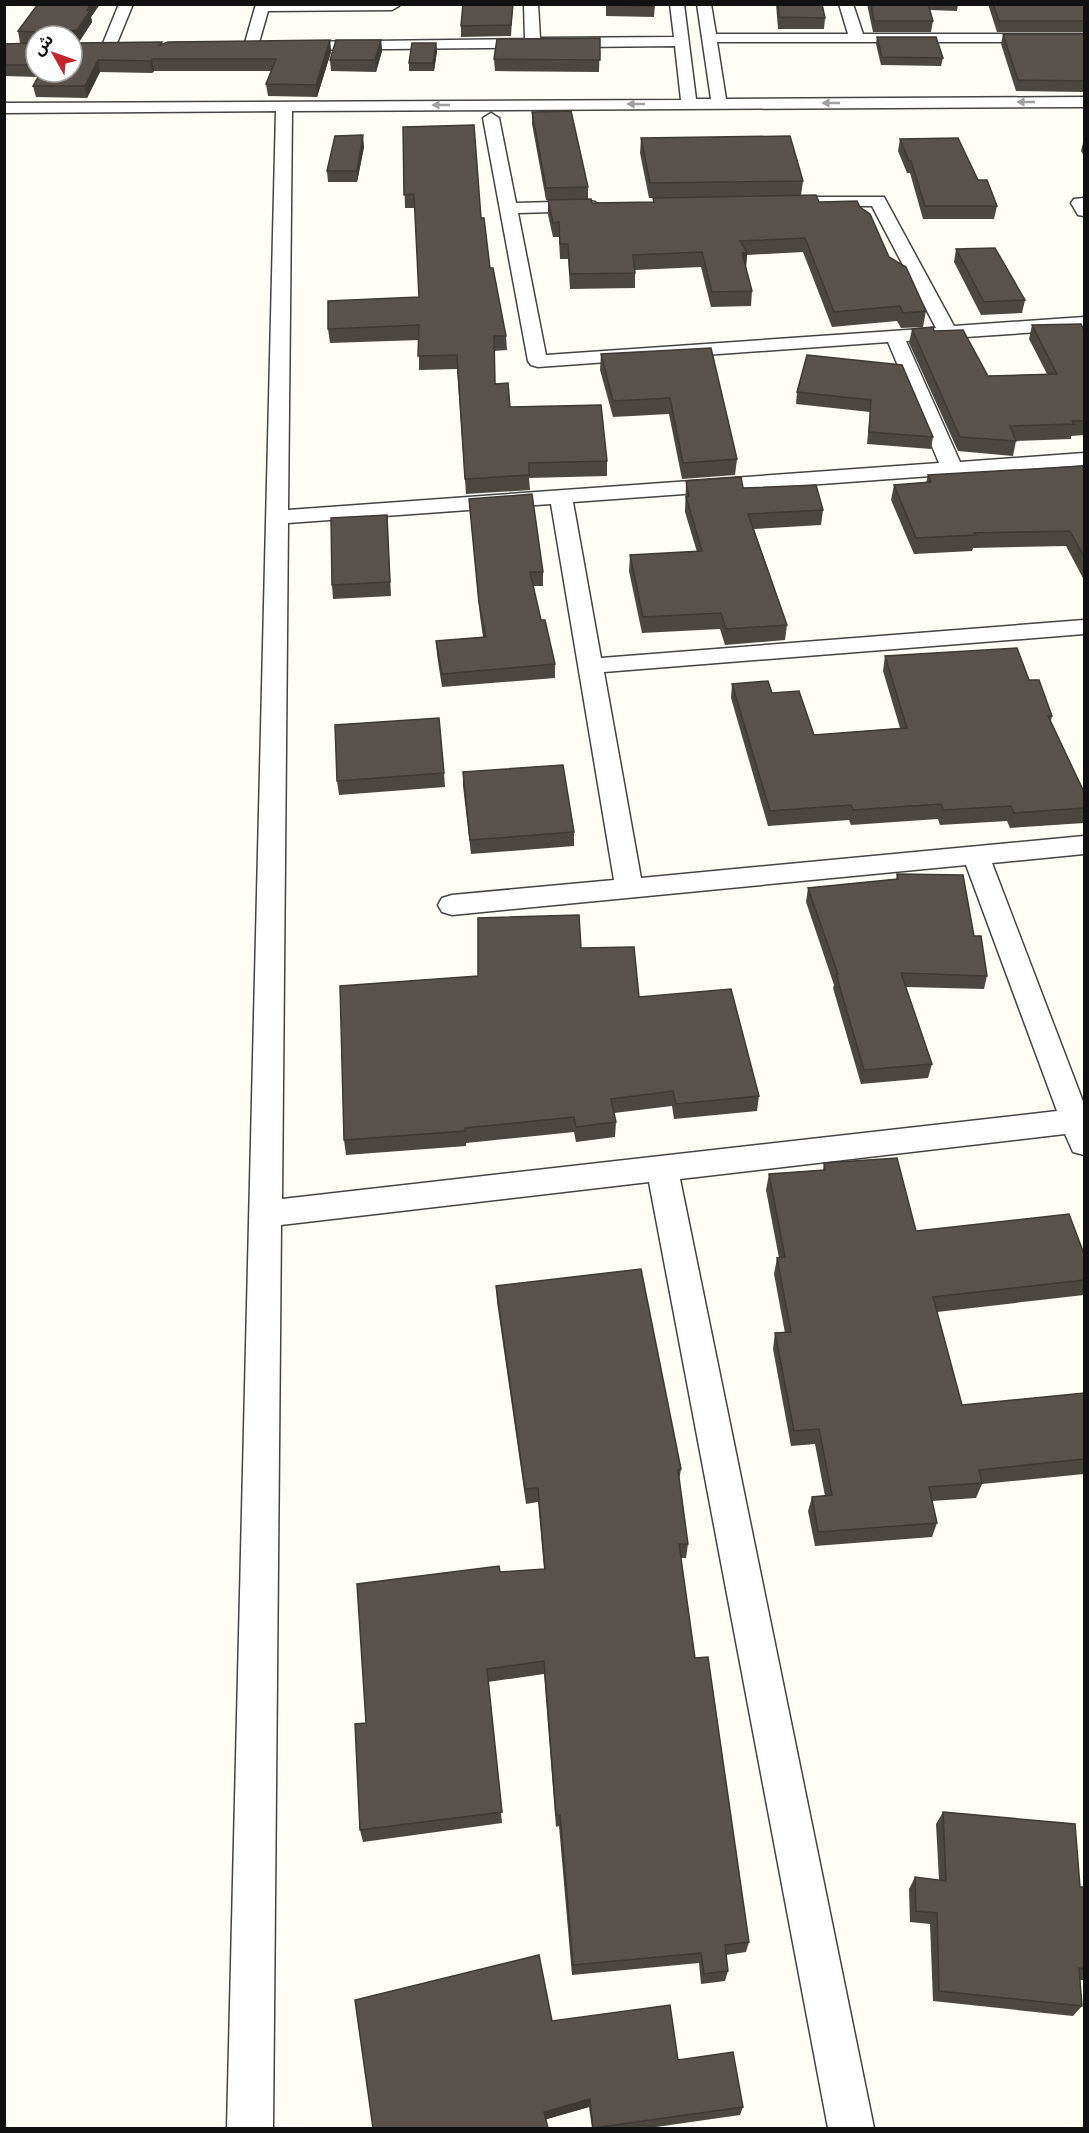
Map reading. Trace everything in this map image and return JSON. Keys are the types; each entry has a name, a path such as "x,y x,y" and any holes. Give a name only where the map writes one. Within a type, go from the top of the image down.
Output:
{"street":[{"path":"108,48 126,4"},
{"path":"531,4 533,43"},
{"path":"677,4 689,103"},
{"path":"704,4 719,103"},
{"path":"846,4 857,38"},
{"path":"386,45 392,5 262,6 256,46 386,45 682,41"},
{"path":"709,38 1084,38"},
{"path":"283,112 689,103 1084,102"},
{"path":"4,108 491,118 1084,115"},
{"path":"250,2128 283,112"},
{"path":"491,118 538,361 1084,323"},
{"path":"759,203 878,201 948,333"},
{"path":"1084,203 1080,203 1084,211"},
{"path":"508,208 604,206"},
{"path":"895,337 952,468"},
{"path":"276,517 1084,459"},
{"path":"561,496 629,888"},
{"path":"590,666 1084,627"},
{"path":"452,905 1084,845"},
{"path":"265,1214 662,1168 1080,1132 976,856"},
{"path":"662,1168 851,2128"}],"building":[{"path":"38,4 91,4 87,10 90,11 81,24 24,24 24,31 18,31"},
{"path":"463,4 513,4 511,25 461,26"},
{"path":"606,4 655,4 654,6"},
{"path":"778,4 822,4 825,18 779,17"},
{"path":"871,4 928,4 933,21 874,21"},
{"path":"993,4 1084,4 1084,21 999,21"},
{"path":"1003,34 1084,34 1084,81 1018,80"},
{"path":"877,37 936,37 943,58 882,57"},
{"path":"600,38 600,60 494,59 497,39"},
{"path":"330,40 316,85 266,84 276,59 152,59 151,61 98,60 85,86 33,86 34,84 84,84 84,43 162,42 160,45 168,42"},
{"path":"336,40 381,40 375,60 330,60"},
{"path":"24,43 24,65 4,65 4,44"},
{"path":"412,43 436,43 433,63 409,63"},
{"path":"571,111 588,187 546,188 532,112"},
{"path":"474,125 481,218 484,218 490,268 493,268 506,336 494,336 495,384 508,383 510,407 601,405 607,461 529,463 529,475 465,479 457,355 418,356 419,325 328,329 328,301 419,297 414,194 404,195 403,127"},
{"path":"363,135 357,171 327,171 335,136"},
{"path":"790,136 803,181 650,183 641,138"},
{"path":"958,138 978,180 987,180 997,206 925,206 911,161 900,139"},
{"path":"816,195 819,202 857,201 860,207 870,214 889,257 906,267 926,311 903,313 900,306 834,312 805,238 740,241 747,252 742,253 752,291 712,292 702,252 633,255 635,273 570,274 568,244 560,244 559,222 553,223 548,200 591,199 592,203 654,202 653,198"},
{"path":"995,248 1025,300 984,302 956,249"},
{"path":"1081,324 1084,330 1084,421 1072,421 1074,424 1010,426 1016,441 960,437 912,329 933,327 934,331 963,330 988,376 1057,374 1032,325"},
{"path":"711,348 737,459 683,463 670,398 613,401 601,354"},
{"path":"807,355 902,365 933,437 869,432 871,400 797,392"},
{"path":"1084,466 1084,557 1070,531 974,533 976,535 916,538 894,485 931,482 928,475"},
{"path":"741,477 743,488 816,485 823,510 748,514 787,625 726,629 721,613 643,617 630,555 702,551 686,497 689,496 686,481"},
{"path":"532,494 543,572 530,572 541,620 545,620 555,664 442,674 436,641 486,637 479,603 469,499"},
{"path":"387,515 390,582 332,585 331,518"},
{"path":"1017,648 1029,680 1039,680 1052,716 1048,716 1084,792 1084,808 1014,813 1011,806 943,810 941,804 853,810 851,805 770,811 732,684 768,681 772,693 799,691 814,735 907,728 885,656"},
{"path":"439,718 444,773 337,781 335,725"},
{"path":"563,765 574,832 470,840 463,772"},
{"path":"897,874 963,875 974,936 981,936 987,976 901,973 932,1064 864,1070 836,974 838,974 808,888 898,879"},
{"path":"579,915 581,948 634,947 639,997 731,989 759,1096 676,1104 673,1091 611,1099 616,1122 576,1127 574,1117 465,1128 465,1131 344,1140 340,986 478,976 478,918"},
{"path":"897,1158 916,1231 1069,1214 1084,1254 1084,1280 933,1297 962,1405 1084,1393 1084,1459 979,1470 982,1483 929,1487 937,1523 818,1532 812,1497 832,1495 819,1429 794,1431 775,1333 791,1332 777,1258 785,1257 769,1174 825,1170 824,1163"},
{"path":"641,1269 681,1469 678,1470 688,1544 679,1544 695,1658 708,1657 749,1942 725,1945 728,1971 704,1974 701,1953 573,1965 560,1815 556,1815 544,1661 487,1669 502,1812 360,1830 355,1724 366,1723 357,1584 499,1566 500,1572 545,1569 538,1488 525,1489 496,1286"},
{"path":"943,1812 1075,1824 1080,1887 1084,1887 1084,1969 1079,1968 1082,2006 939,1991 937,1913 916,1911 915,1877 946,1881"},
{"path":"539,1955 552,2021 670,2005 678,2060 733,2052 743,2107 593,2128 590,2099 544,2112 548,2128 373,2128 355,2000"}]}
